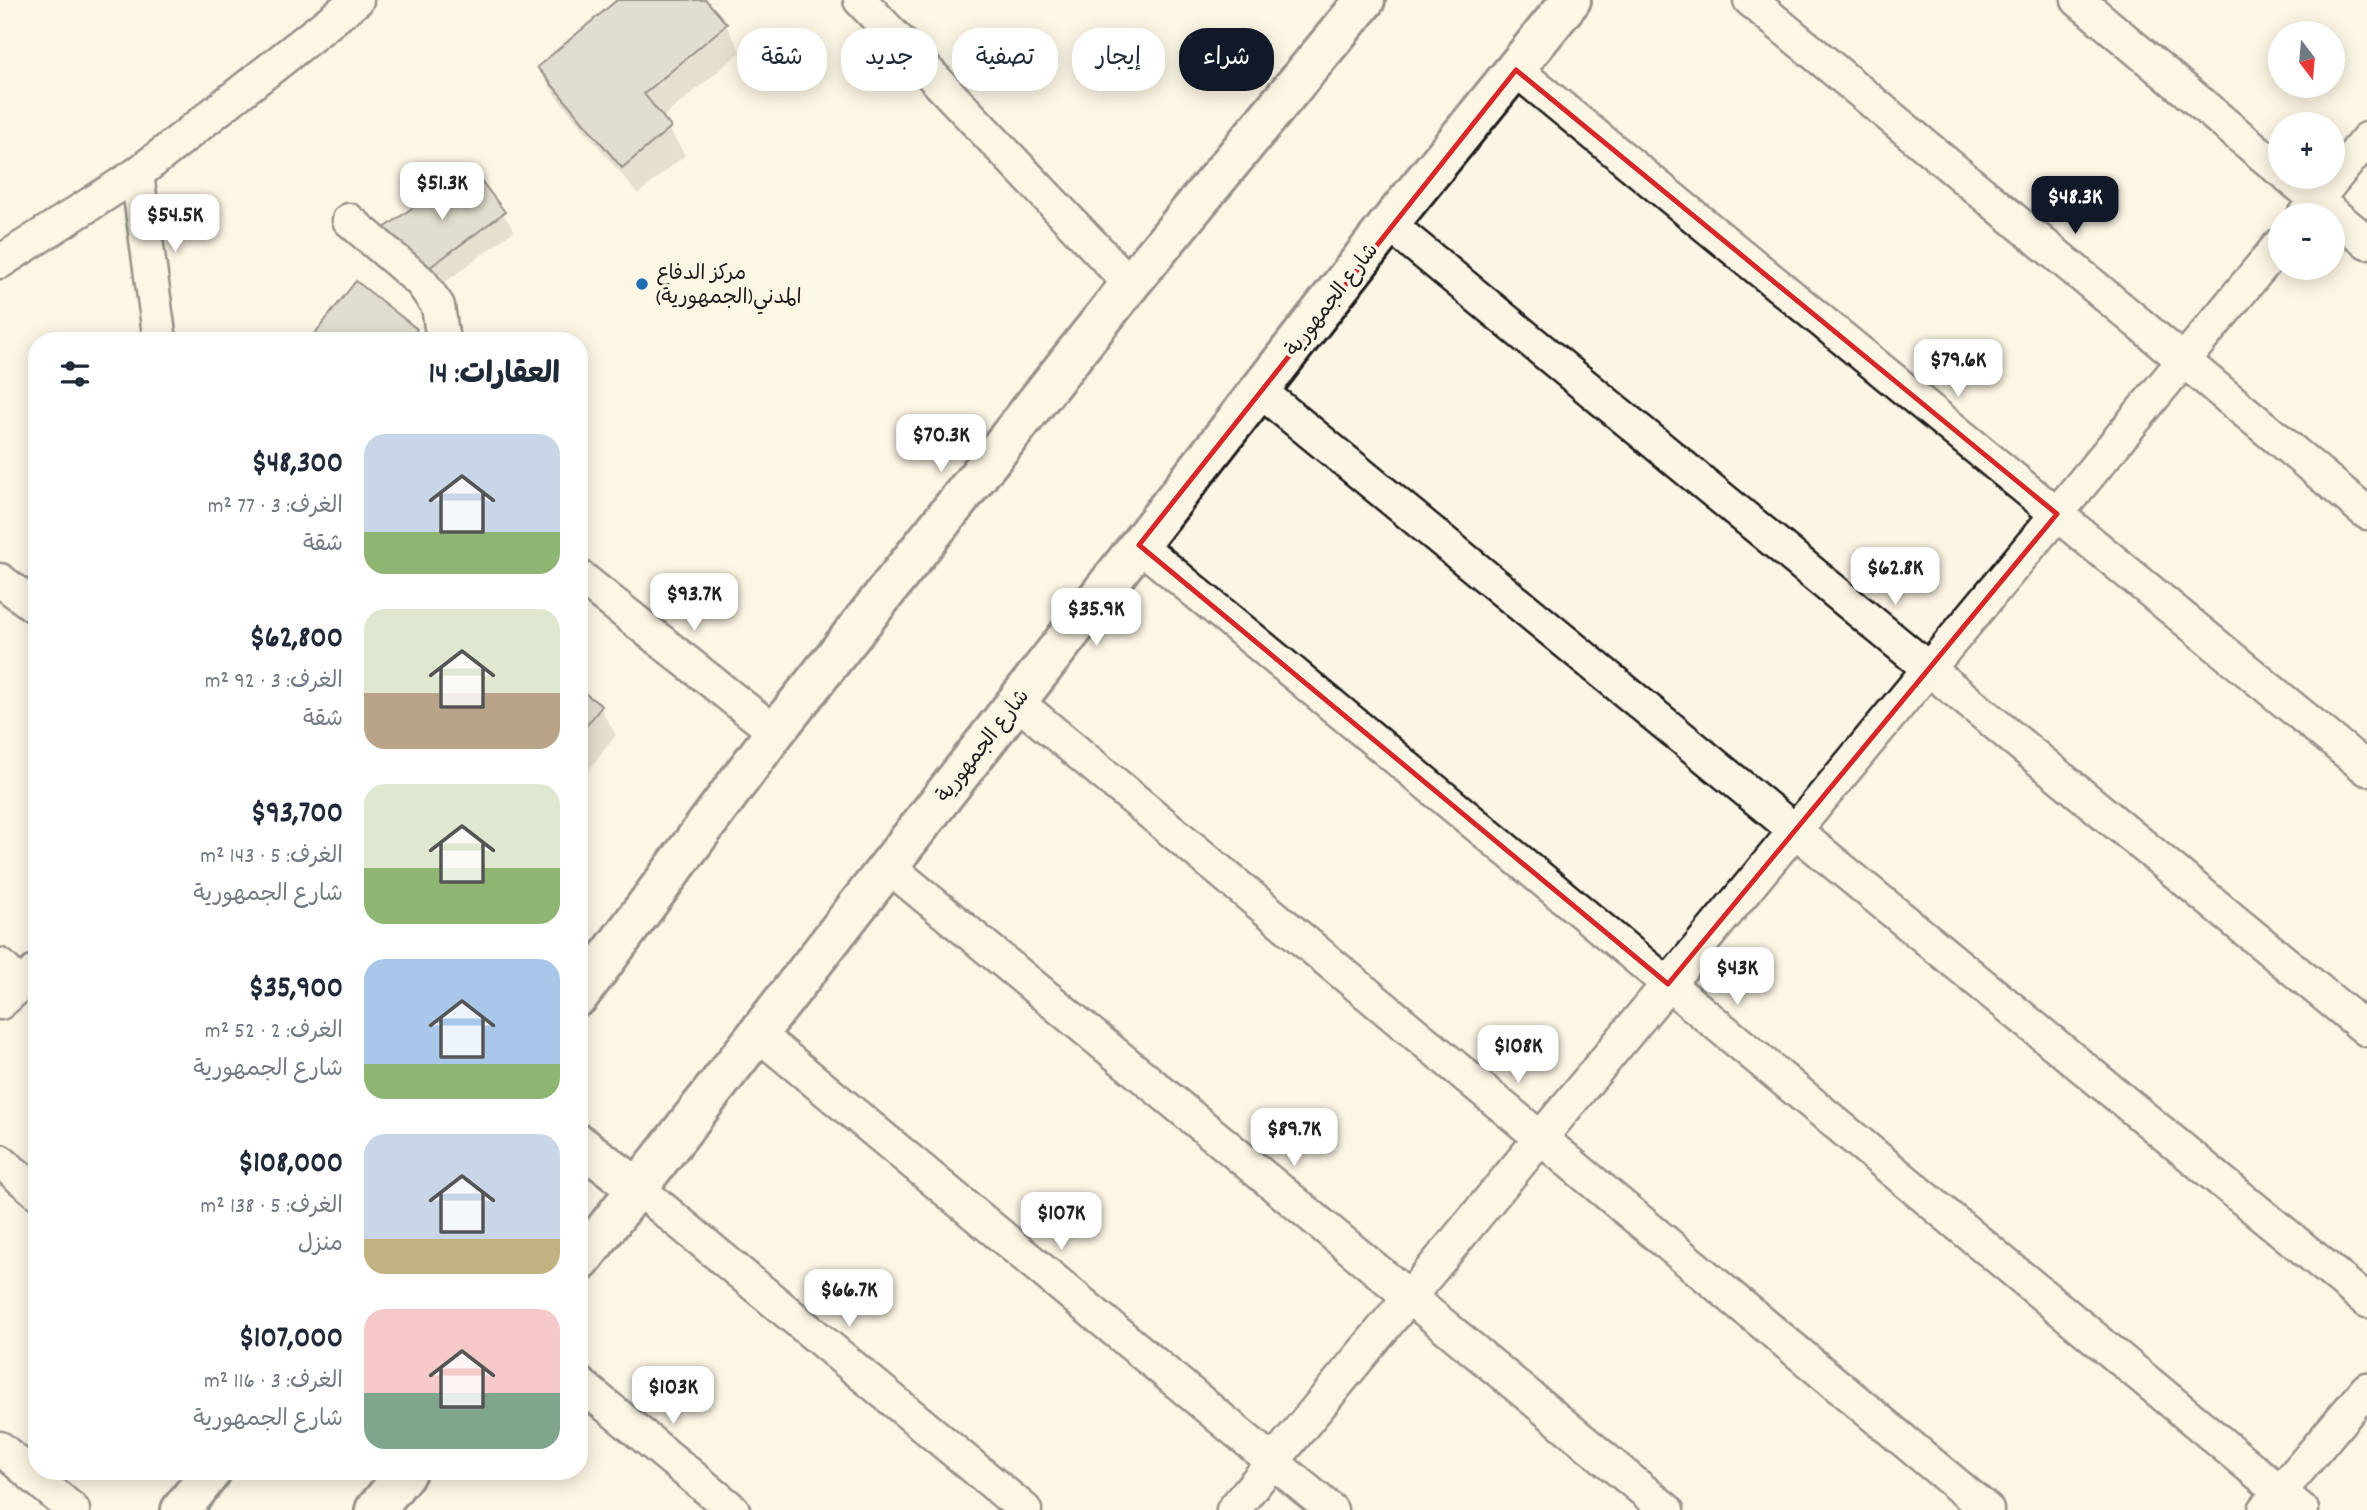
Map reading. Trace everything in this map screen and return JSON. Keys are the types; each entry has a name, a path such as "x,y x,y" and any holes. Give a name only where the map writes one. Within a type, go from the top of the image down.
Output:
{"main road":[{"path":"588,984 775,732 1130,284 1365,0"},
{"name":"شارع الجمهورية","path":"588,1252 1259,390 1571,0"},
{"path":"588,1151 639,1189"},
{"path":"181,1510 205,1480"}],"street":[{"path":"0,262 137,174 357,0"},
{"path":"860,0 1130,284"},
{"path":"1751,0 2367,513"},
{"path":"2078,0 2268,160"},
{"path":"1516,70 2367,769"},
{"path":"2314,203 2367,139"},
{"path":"137,174 159,332"},
{"path":"349,220 421,282 438,306 442,332"},
{"path":"1390,224 2367,1030"},
{"path":"2345,229 2367,242"},
{"path":"1233,1510 2268,258"},
{"path":"1259,390 2367,1301"},
{"path":"1139,545 1668,984 2283,1504 2367,1389"},
{"path":"0,580 28,601"},
{"path":"588,583 775,732"},
{"path":"1016,701 1987,1510"},
{"path":"888,866 1667,1510"},
{"path":"758,1034 1331,1510"},
{"path":"0,1161 28,1184"},
{"path":"639,1189 1026,1510"},
{"path":"588,1390 733,1510"},
{"path":"0,1448 28,1472"},
{"path":"38,1480 73,1510"}],"highlighted area":[{"path":"1516,70 2057,514 1668,984 1139,545"}],"building":[{"path":"617,0 706,0 727,24 644,94 671,127 622,168 537,67"},
{"path":"470,166 505,212 414,279 379,232"},
{"path":"356,281 417,329 415,332 316,332"},
{"path":"588,696 602,706 588,724"}],"place":[{"name":"مركز الدفاع المدني(الجمهورية)","path":"642,284"}]}
